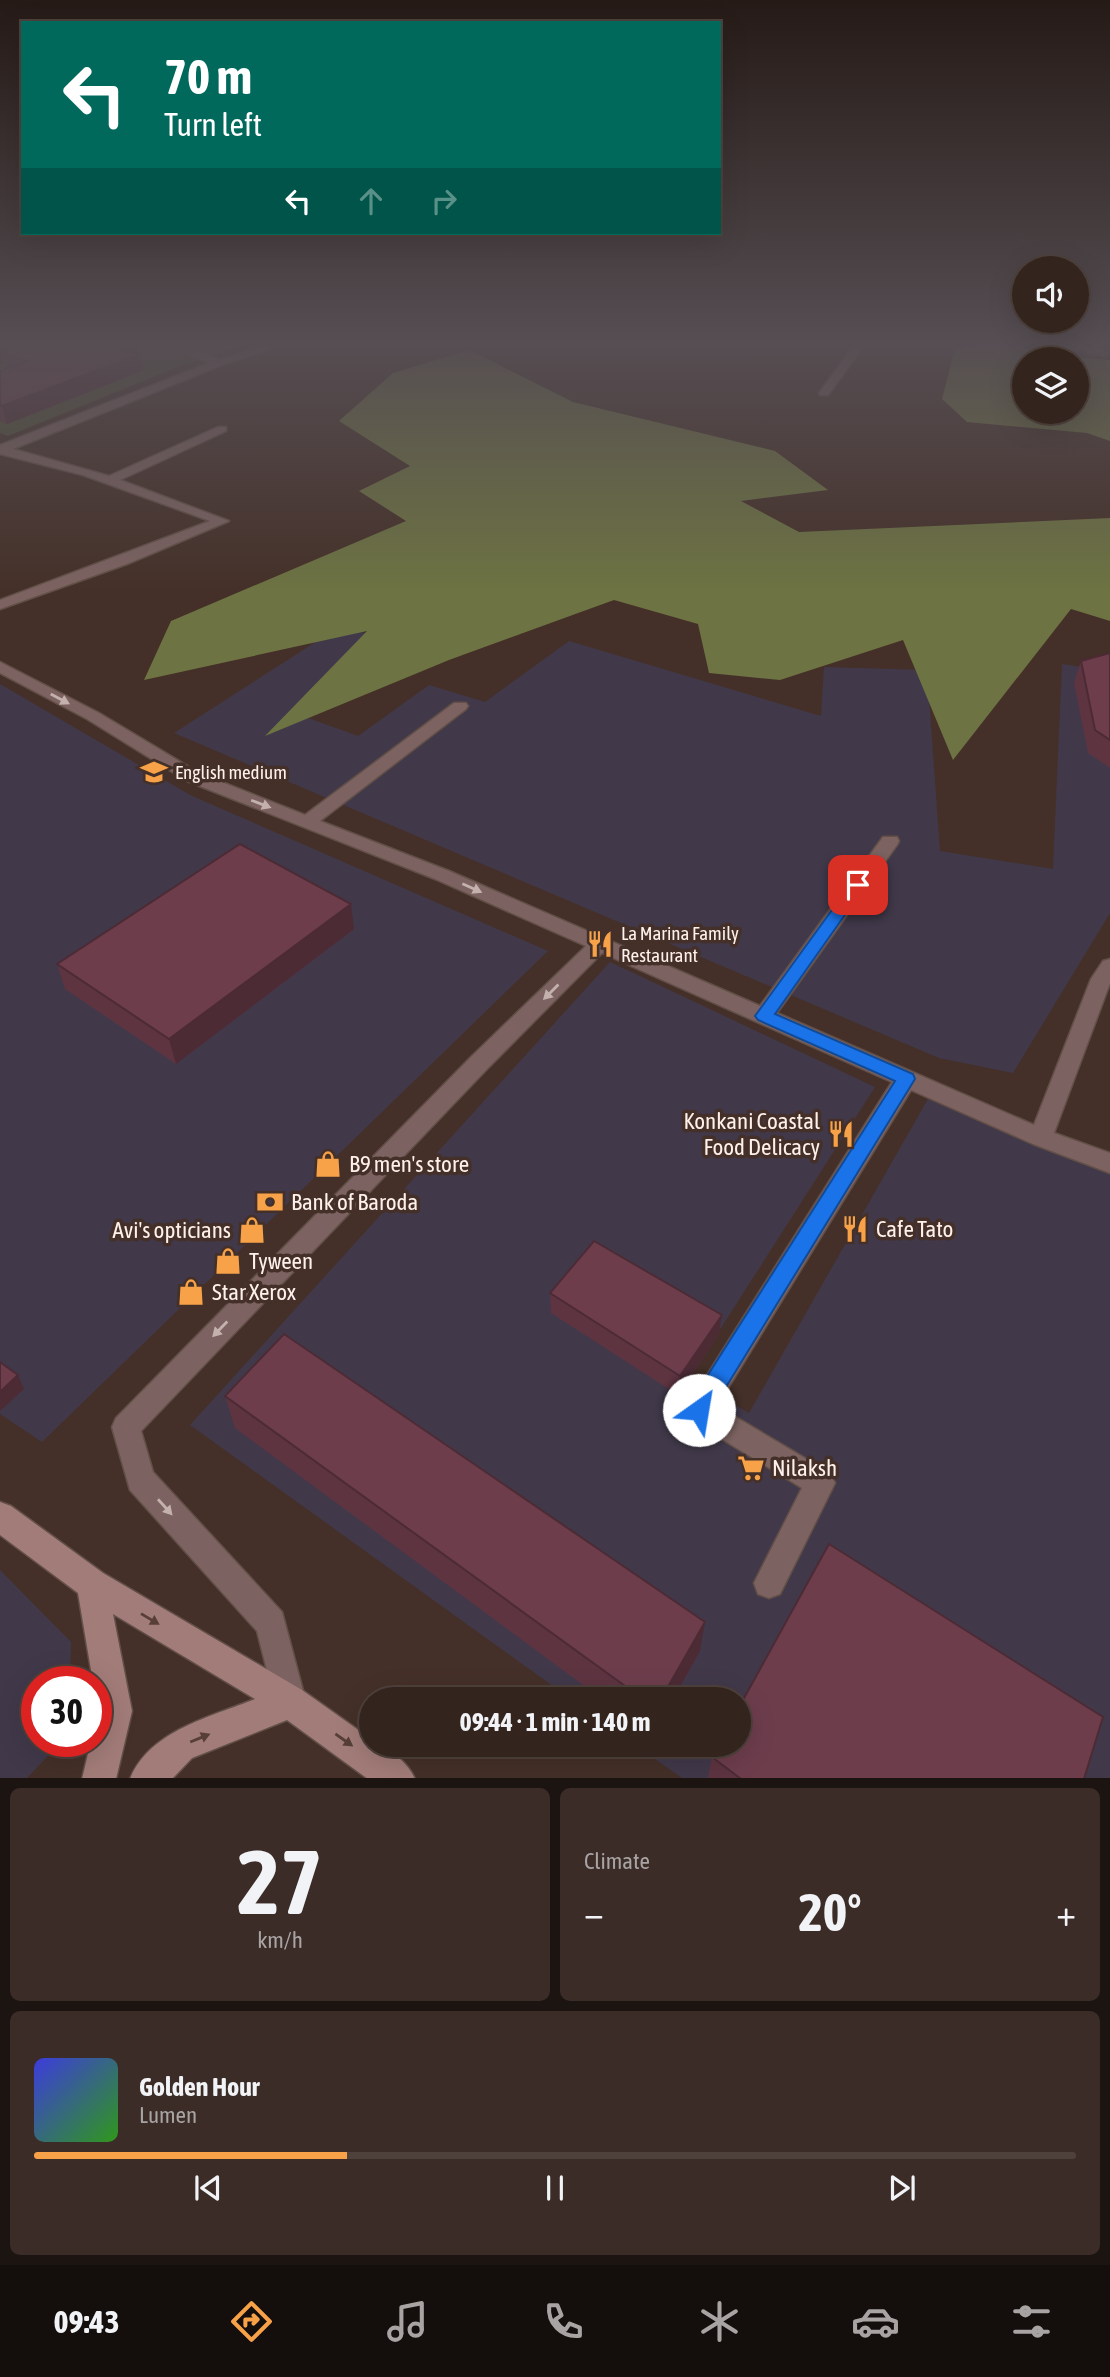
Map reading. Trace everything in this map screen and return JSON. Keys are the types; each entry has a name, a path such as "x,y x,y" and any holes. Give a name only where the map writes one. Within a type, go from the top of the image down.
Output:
{"main road":[{"path":"0,1517 92,1584 290,1702 397,1778"},
{"path":"92,1584 114,1711 99,1778"},
{"path":"148,1778 180,1746 290,1702"}],"street":[{"path":"0,449 58,426"},
{"path":"110,480 222,429"},
{"path":"0,449 110,480 222,522 0,605"},
{"path":"0,667 93,716 193,777 442,875 1041,1138 1110,1163"},
{"path":"307,822 460,706"},
{"path":"764,1016 890,841"},
{"path":"290,1702 271,1623 140,1480 126,1427 479,1063 600,944"},
{"path":"1041,1138 1101,979 1110,966"},
{"path":"769,1583 820,1483 699,1410 906,1079"}],"shaded area":[{"path":"342,625 396,644 297,714 358,736 429,685 485,702 569,641 821,716 824,667 927,670 940,851 1053,869 1062,664 1110,671 1110,913 1013,1073 939,1058 174,733"},
{"path":"0,684 192,796 548,951 42,1442 0,1414"},
{"path":"610,962 875,1087 689,1378 749,1413 928,1099 1110,1169 1110,1778 682,1778 652,1757 751,1757 751,1687 554,1687 190,1425"},
{"path":"0,1570 71,1642 70,1666 21,1666 21,1757 47,1757 27,1778 0,1778"}],"green space":[{"path":"0,426 33,426 8,436 0,433"},
{"path":"347,426 672,426 775,451 828,490 741,501 799,532 1110,518 1110,621 1071,609 953,760 903,640 780,680 709,673 698,624 614,600 449,660 265,736 367,631 144,680 171,621 406,521 359,491 410,466"},
{"path":"1010,426 1110,426 1110,441 1087,433"}],"building":[{"path":"1110,653 1110,740 1095,730 1081,661"},
{"path":"240,844 351,904 169,1039 57,964"},
{"path":"594,1241 722,1315 680,1376 550,1293"},
{"path":"284,1334 705,1622 668,1687 626,1687 225,1396"},
{"path":"0,1362 18,1375 0,1392"},
{"path":"829,1544 1103,1717 1084,1778 740,1778 712,1757 751,1757 750,1687"}],"place":[{"name":"English medium","path":"154,772"},
{"name":"La Marina Family Restaurant","path":"600,944"},
{"name":"Konkani Coastal Food Delicacy","path":"841,1134"},
{"name":"B9 men's store","path":"328,1164"},
{"name":"Bank of Baroda","path":"270,1202"},
{"name":"Cafe Tato","path":"855,1229"},
{"name":"Avi's opticians","path":"252,1230"},
{"name":"Tyween","path":"228,1261"},
{"name":"Star Xerox","path":"191,1292"},
{"name":"Nilaksh","path":"751,1468"}],"route":[{"path":"699,1410 906,1079 764,1016 858,885"}]}
